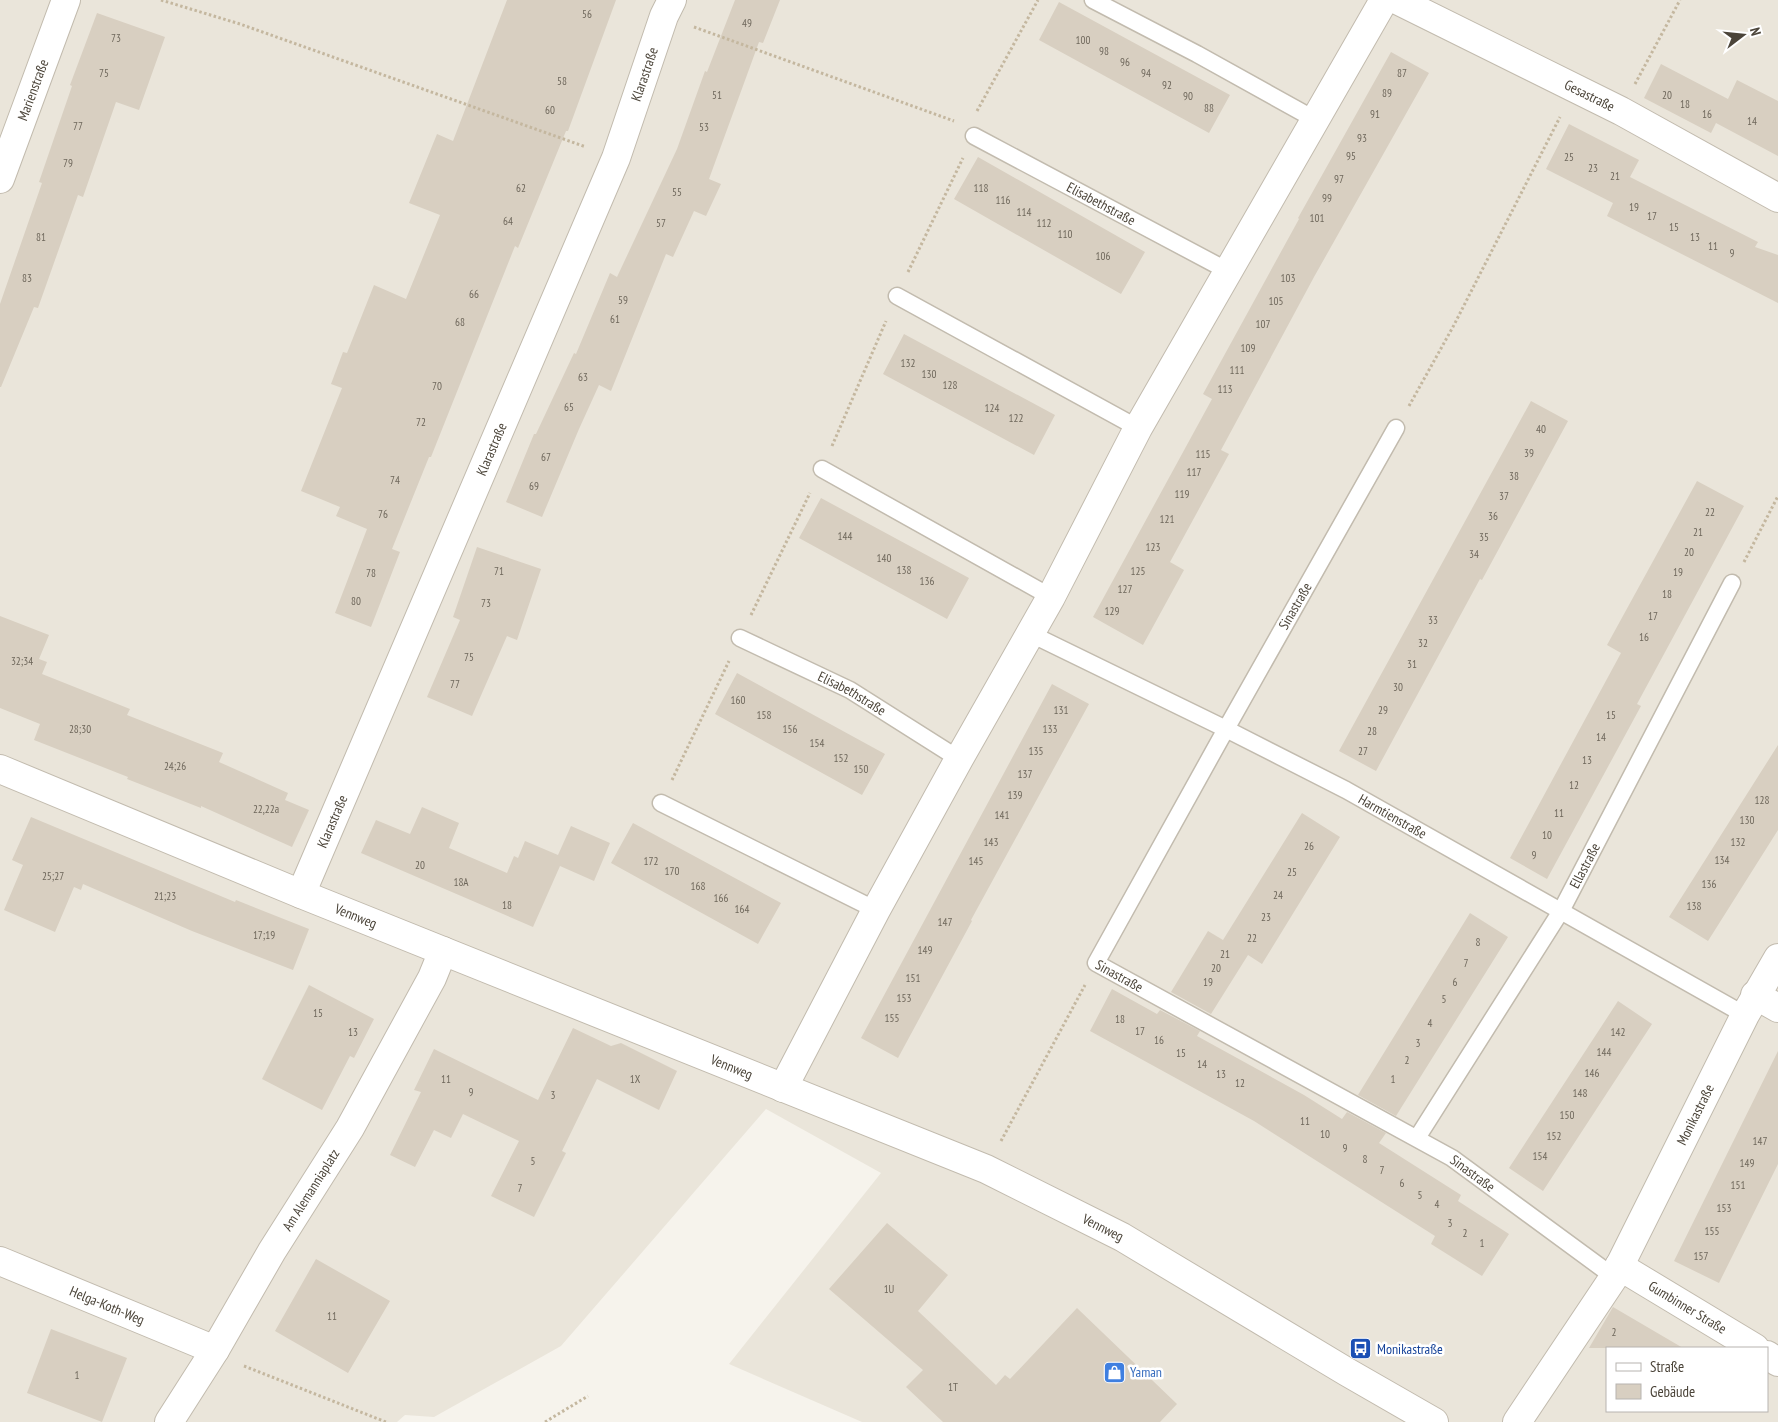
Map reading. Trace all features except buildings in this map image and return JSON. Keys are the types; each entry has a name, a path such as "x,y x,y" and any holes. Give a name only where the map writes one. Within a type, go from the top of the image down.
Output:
{"street":[{"name":"Marienstraße","path":"0,179 66,0"},
{"path":"783,1088 876,910 1051,597 1138,428 1384,0"},
{"name":"Gesastraße","path":"1397,0 1621,111 1778,198"},
{"name":"Klarastraße","path":"301,894 616,158 668,8"},
{"name":"Vennweg","path":"0,769 301,894 986,1169 1122,1237 1434,1422"},
{"name":"Am Alemanniaplatz","path":"169,1422 215,1350 272,1251 350,1128 432,978 443,951"},
{"name":"Monikastraße","path":"1517,1422 1616,1272 1759,1006 1778,958"},
{"name":"Helga-Koth-Weg","path":"0,1261 215,1350"},
{"name":"Gumbinner Straße","path":"1616,1272 1753,1347"}],"lane":[{"path":"1093,0 1197,54 1314,120"},
{"name":"Elisabethstraße","path":"971,131 1228,271"},
{"path":"896,296 1138,428"},
{"name":"Sinastraße","path":"1396,428 1096,963 1452,1158 1616,1272"},
{"path":"822,469 1051,597"},
{"name":"Ellastraße","path":"1417,1138 1561,911 1732,584"},
{"name":"Harmtienstraße","path":"1031,634 1346,790 1561,911 1759,1006"},
{"name":"Elisabethstraße","path":"740,638 850,690 959,759"},
{"path":"661,803 876,910"}],"path":[{"path":"161,0 240,24 616,158"},
{"path":"661,803 822,469 896,296 971,131 1038,0"},
{"path":"1621,111 1680,0"},
{"path":"668,8 971,131"},
{"path":"1396,428 1454,325 1575,88"},
{"path":"1732,584 1778,496"},
{"path":"986,1169 1096,963"},
{"path":"215,1350 237,1363 386,1422"},
{"path":"545,1422 588,1396"}],"shaded area":[{"path":"0,0 1778,0 1778,1422 862,1422 729,1364 881,1173 766,1109 561,1346 434,1417 405,1415 397,1422 0,1422"}],"place":[{"name":"Monikastraße","path":"1361,1349"},
{"name":"Yaman","path":"1114,1372"}]}
